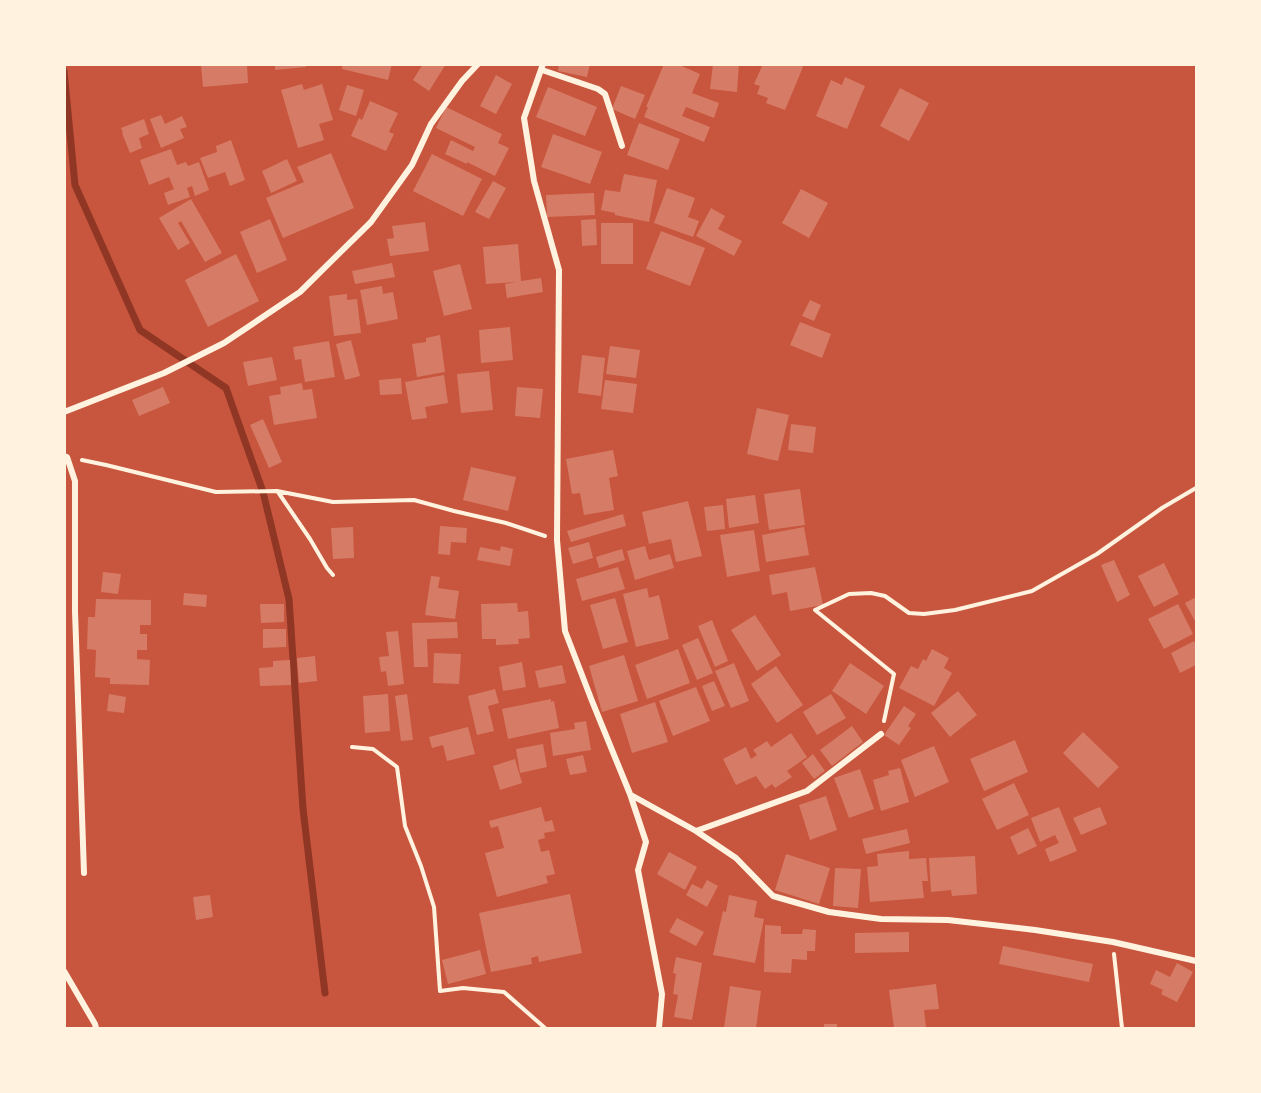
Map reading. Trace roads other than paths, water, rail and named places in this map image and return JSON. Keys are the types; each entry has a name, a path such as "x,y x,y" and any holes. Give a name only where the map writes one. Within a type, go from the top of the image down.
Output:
{"street":[{"path":"64,412 164,373 224,343 300,292 371,222 412,165 431,124 462,81 478,64"},
{"path":"622,146 605,94 543,67 525,118 534,181 559,270 557,540 565,631 630,794 646,842 638,870 662,994 659,1029"},
{"path":"66,457 75,481 75,611 84,873"},
{"path":"696,831 807,791 881,734"},
{"path":"630,794 696,831 736,858 773,896 829,912 881,919 948,920 1035,930 1113,942 1197,961"},
{"path":"64,972 96,1029"}],"waterway":[{"path":"64,71 75,185 140,330 226,388 263,492 289,599 303,809 325,993"}]}
